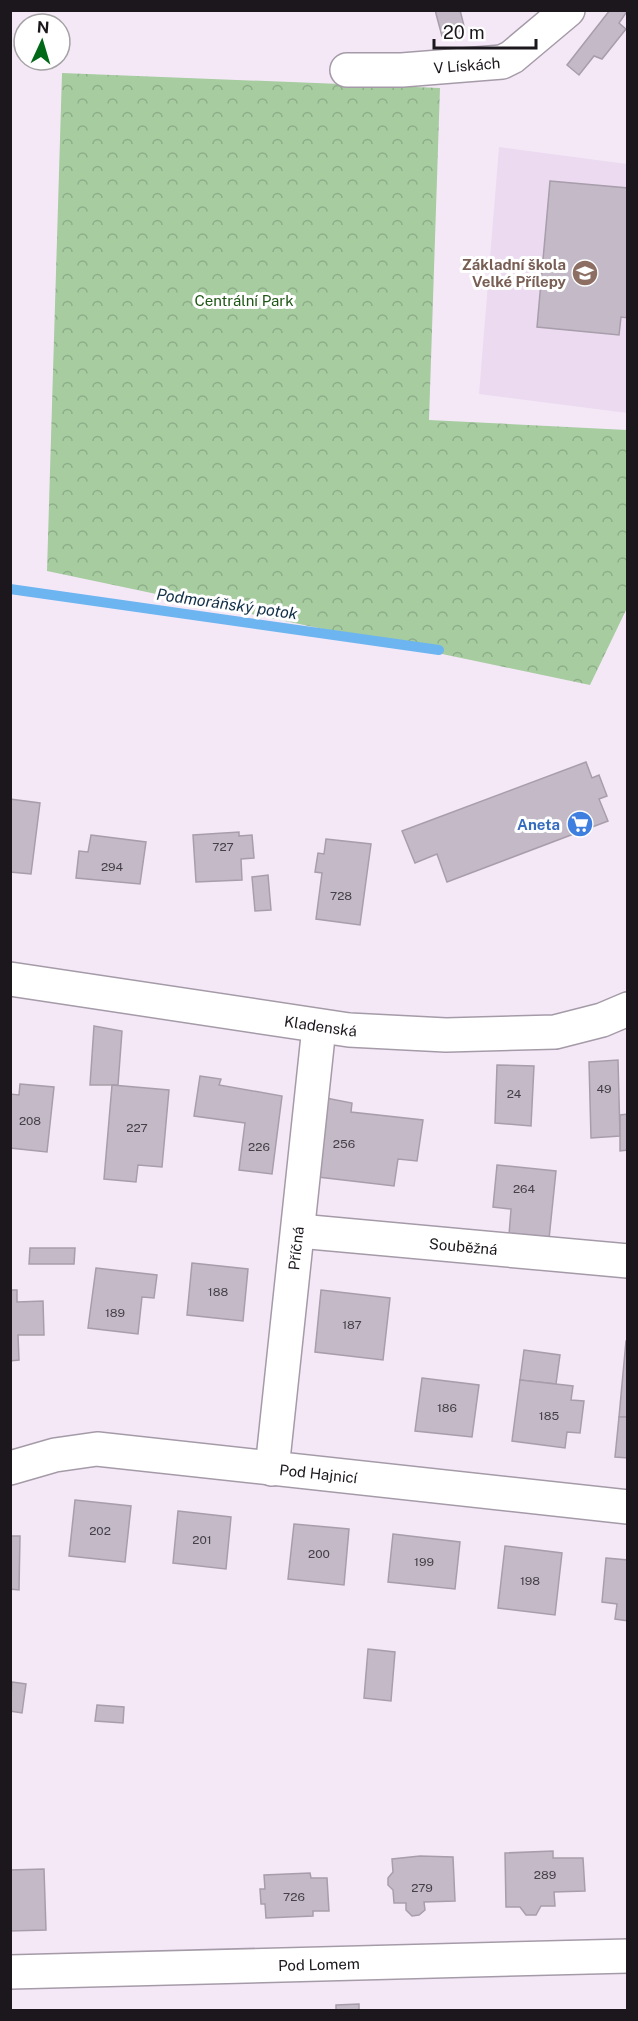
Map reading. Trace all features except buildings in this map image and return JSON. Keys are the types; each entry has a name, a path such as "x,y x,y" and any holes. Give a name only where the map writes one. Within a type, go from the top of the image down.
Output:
{"street":[{"name":"V Lískách","path":"347,70 402,70 502,62 512,57 568,10"},
{"name":"Kladenská","path":"10,979 319,1027 446,1035 555,1032 602,1020 627,1010"},
{"name":"Příčná","path":"272,1469 319,1027"},
{"name":"Souběžná","path":"299,1231 627,1261"},
{"name":"Pod Hajnicí","path":"10,1468 56,1455 97,1449 627,1507"},
{"name":"Pod Lomem","path":"10,1972 627,1956"}],"shaded area":[{"path":"499,147 627,164 627,413 479,394"}],"green space":[{"name":"Centrální Park","path":"62,73 440,88 429,420 627,430 627,608 590,685 47,571"}],"waterway":[{"name":"Podmoráňský potok","path":"10,589 439,650"}],"place":[{"name":"Základní škola Velké Přílepy","path":"585,273"},
{"name":"Aneta","path":"580,824"}]}
